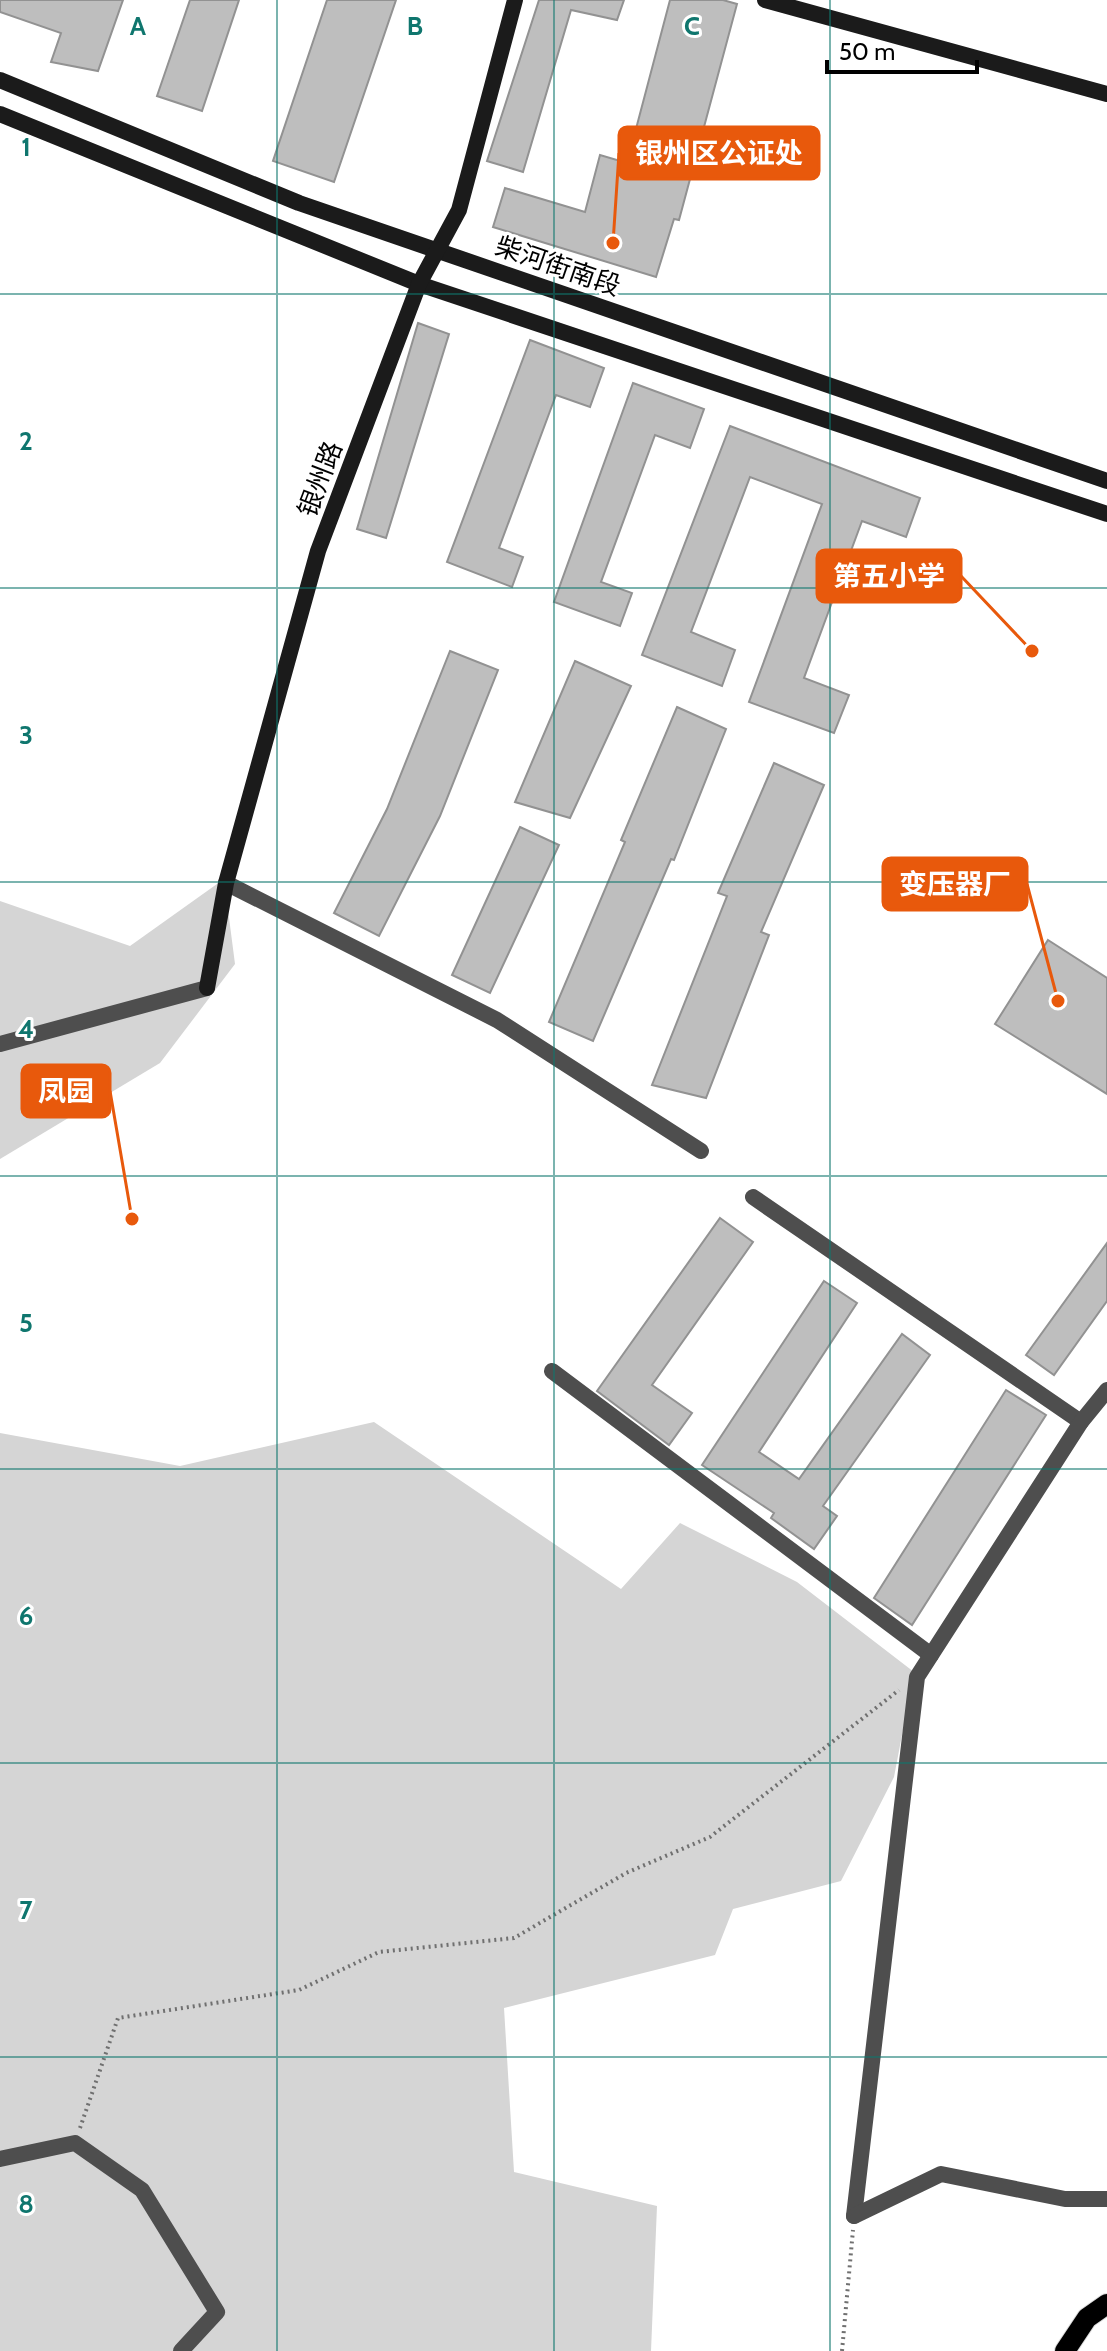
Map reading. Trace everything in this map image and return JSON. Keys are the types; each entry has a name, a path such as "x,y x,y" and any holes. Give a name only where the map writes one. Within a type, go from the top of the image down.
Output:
{"main road":[{"name":"银州路","path":"207,988 226,883 318,551 419,284 459,210 515,0"},
{"path":"765,0 1107,94"},
{"name":"柴河街南段","path":"0,80 299,203 1107,481"},
{"path":"0,114 419,284 1107,514"},
{"path":"1065,2351 1087,2318 1107,2304"}],"street":[{"path":"226,883 497,1020 701,1151"},
{"path":"0,1044 207,988"},
{"path":"753,1197 1081,1422"},
{"path":"552,1371 931,1655"},
{"path":"854,2216 917,1677 1081,1422 1105,1399"},
{"path":"0,2159 75,2143 142,2190 217,2312 181,2351"},
{"path":"854,2216 941,2174 1065,2199 1107,2199"}],"path":[{"path":"75,2143 118,2018 299,1990 379,1952 514,1938 626,1873 710,1837 917,1677"},
{"path":"842,2351 854,2216"}],"shaded area":[{"path":"224,879 235,964 160,1063 0,1159 0,901 130,946"},
{"path":"374,1422 621,1589 680,1523 797,1582 914,1672 894,1777 841,1881 733,1909 715,1955 504,2008 514,2172 657,2206 651,2351 0,2351 0,1433 180,1466"}],"building":[{"path":"0,0 123,0 98,71 51,62 61,33 0,12"},
{"path":"190,0 239,0 202,111 157,96"},
{"path":"327,0 396,0 334,182 273,161"},
{"path":"539,0 624,0 617,20 571,10 523,172 487,161"},
{"path":"670,0 723,0 737,4 679,220 674,219 656,277 493,227 505,188 585,212 600,155 627,163"},
{"path":"418,323 449,334 386,538 357,529"},
{"path":"530,340 604,368 590,407 556,395 499,548 523,557 512,587 447,562"},
{"path":"633,383 704,409 690,448 655,435 601,582 632,593 620,626 554,602"},
{"path":"730,426 920,498 906,537 862,521 804,678 849,695 834,733 749,702 822,504 750,477 691,632 735,650 722,686 642,655"},
{"path":"450,651 498,670 440,816 379,936 334,913 387,809"},
{"path":"575,661 631,686 570,818 515,802"},
{"path":"677,707 726,729 674,860 671,859 593,1041 549,1022 625,842 621,840"},
{"path":"774,763 824,785 761,932 769,935 706,1098 652,1085 727,896 718,893"},
{"path":"520,827 559,845 490,993 452,975"},
{"path":"1048,940 1107,978 1107,1094 995,1024"},
{"path":"720,1218 753,1242 652,1385 692,1413 669,1445 597,1391"},
{"path":"1107,1243 1107,1301 1054,1375 1026,1355"},
{"path":"824,1281 857,1303 759,1452 799,1479 902,1334 930,1355 823,1506 837,1516 814,1549 771,1518 774,1513 702,1465"},
{"path":"1006,1390 1046,1415 912,1625 874,1598"}],"place":[{"name":"银州区公证处","path":"613,243"},
{"name":"第五小学","path":"1032,651"},
{"name":"变压器厂","path":"1058,1001"},
{"name":"凤园","path":"132,1219"}]}
